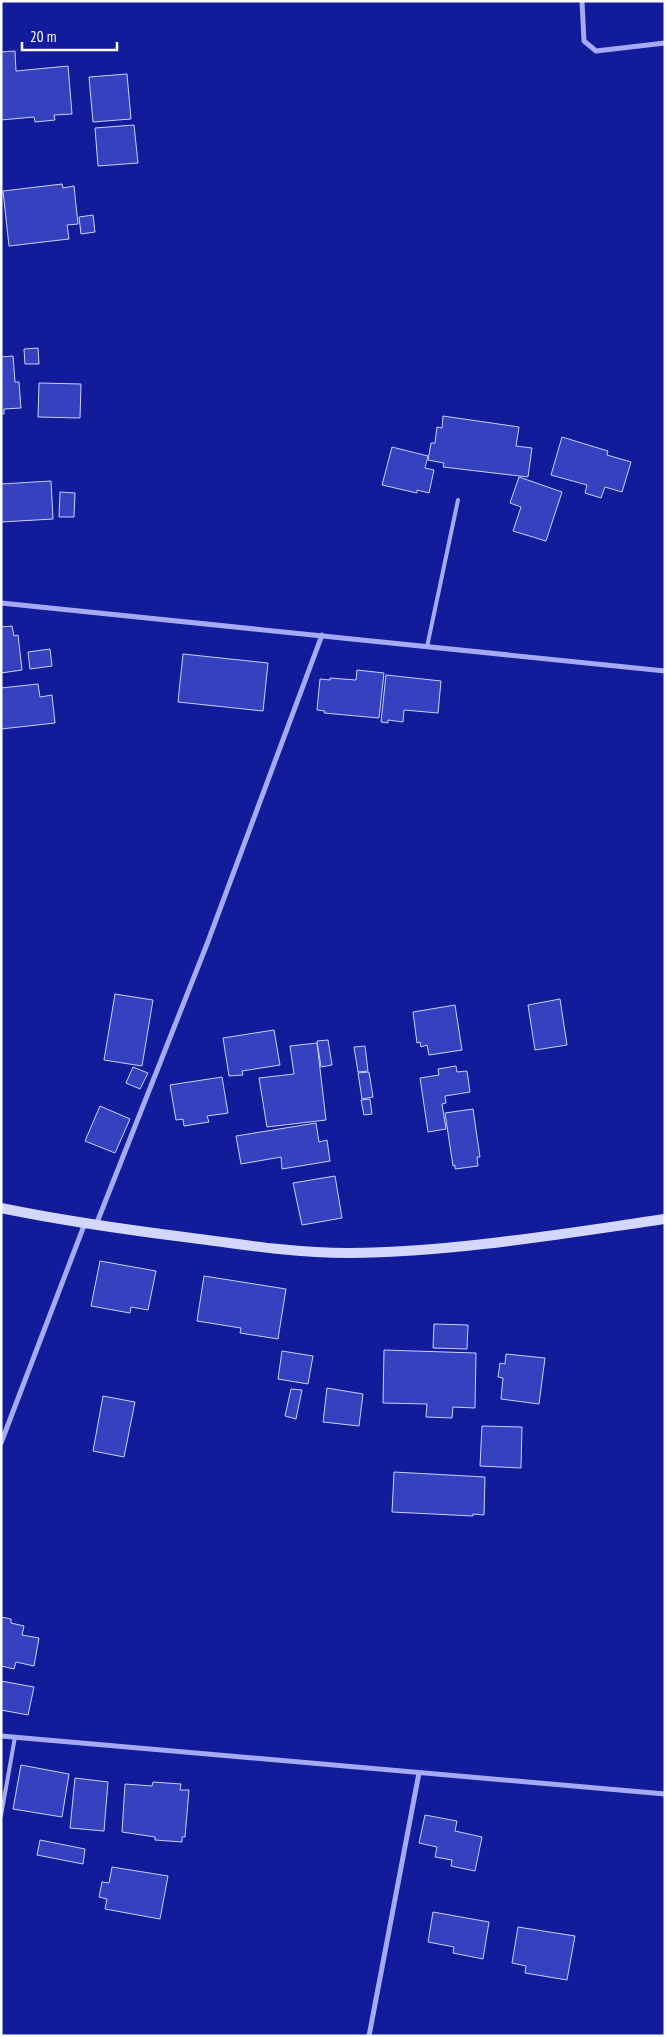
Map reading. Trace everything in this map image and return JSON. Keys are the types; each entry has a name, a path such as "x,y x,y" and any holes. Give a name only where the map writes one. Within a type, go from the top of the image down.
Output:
{"street":[{"path":"582,1 584,41 596,52 665,44"},
{"path":"1,603 665,671"},
{"path":"96,1225 208,944 322,635"},
{"path":"1,1208 96,1225 291,1251 350,1253 438,1249 563,1234 665,1219"},
{"path":"1,1443 85,1223"},
{"path":"1,1736 665,1794"},
{"path":"369,2036 418,1773"}],"lane":[{"path":"427,647 458,500"},
{"path":"1,1816 15,1737"}],"building":[{"path":"15,51 16,71 68,66 72,114 54,115 55,120 35,122 34,117 1,120 1,52"},
{"path":"127,74 131,119 93,122 89,77"},
{"path":"134,125 138,163 98,166 95,128"},
{"path":"62,184 63,188 74,186 78,224 67,225 69,239 9,246 3,191"},
{"path":"93,215 95,232 81,234 79,217"},
{"path":"38,348 39,364 25,364 24,349"},
{"path":"13,356 15,382 19,382 21,408 4,409 4,414 1,414 1,357"},
{"path":"39,383 81,384 80,418 38,417"},
{"path":"443,416 519,427 516,446 532,448 528,477 443,467 444,463 428,460 431,443 435,443 437,427 442,428"},
{"path":"562,437 608,451 607,455 631,462 622,492 605,487 601,498 585,493 587,485 551,475"},
{"path":"392,447 428,456 425,468 434,470 429,493 417,490 417,493 382,485"},
{"path":"519,477 562,492 546,541 513,531 521,507 510,503"},
{"path":"51,481 53,519 1,522 1,484"},
{"path":"60,492 75,493 74,517 59,517"},
{"path":"12,626 14,636 18,635 22,670 1,673 1,627"},
{"path":"50,649 52,666 30,669 28,652"},
{"path":"183,654 268,663 263,711 178,702"},
{"path":"357,670 384,673 379,718 324,713 325,711 317,710 320,679 356,680"},
{"path":"386,675 441,681 438,713 404,710 403,722 388,720 388,723 381,722"},
{"path":"38,684 40,697 52,695 55,723 1,729 1,688"},
{"path":"115,994 153,1000 142,1066 104,1060"},
{"path":"560,999 567,1045 535,1050 528,1005"},
{"path":"455,1005 462,1050 429,1055 427,1045 421,1047 420,1042 417,1043 413,1012"},
{"path":"274,1030 280,1065 242,1071 243,1075 229,1076 223,1038"},
{"path":"328,1040 332,1065 321,1067 317,1041"},
{"path":"317,1043 326,1120 267,1127 259,1078 294,1074 290,1046"},
{"path":"365,1046 368,1071 358,1072 354,1047"},
{"path":"456,1066 457,1072 467,1071 470,1092 445,1096 446,1103 442,1104 446,1129 428,1132 420,1078 439,1075 438,1069"},
{"path":"133,1067 148,1073 140,1089 126,1083"},
{"path":"369,1072 373,1097 362,1099 358,1073"},
{"path":"222,1077 228,1113 207,1116 209,1122 184,1126 183,1119 176,1120 170,1085"},
{"path":"370,1099 372,1114 364,1115 361,1100"},
{"path":"100,1106 130,1119 115,1153 85,1141"},
{"path":"473,1109 480,1157 477,1157 478,1166 455,1169 445,1113"},
{"path":"316,1123 319,1142 327,1140 330,1161 282,1169 281,1157 241,1164 236,1136"},
{"path":"335,1176 342,1218 302,1225 293,1183"},
{"path":"100,1261 156,1271 148,1310 131,1307 130,1313 91,1306"},
{"path":"204,1276 286,1289 278,1339 240,1333 241,1328 197,1321"},
{"path":"434,1324 468,1325 467,1349 433,1348"},
{"path":"384,1350 476,1353 475,1408 453,1407 452,1418 426,1417 427,1404 383,1403"},
{"path":"282,1351 313,1356 308,1384 278,1379"},
{"path":"506,1354 545,1358 539,1404 501,1399 503,1378 498,1377 500,1363 505,1364"},
{"path":"327,1388 363,1394 359,1426 323,1422"},
{"path":"291,1389 302,1390 296,1419 285,1416"},
{"path":"103,1396 135,1402 124,1457 93,1451"},
{"path":"482,1426 522,1427 521,1468 480,1466"},
{"path":"394,1472 485,1477 484,1515 392,1512"},
{"path":"1,1617 11,1619 11,1623 24,1626 22,1635 39,1638 34,1666 16,1662 14,1669 1,1666"},
{"path":"1,1681 34,1687 28,1715 1,1710"},
{"path":"21,1765 69,1774 62,1817 13,1809"},
{"path":"75,1778 108,1782 104,1831 70,1828"},
{"path":"153,1782 181,1784 180,1790 189,1790 185,1837 182,1837 182,1842 155,1840 155,1837 122,1832 125,1784 152,1786"},
{"path":"425,1815 457,1821 455,1831 482,1837 475,1871 451,1866 452,1860 435,1857 437,1847 419,1843"},
{"path":"40,1840 85,1849 83,1864 37,1855"},
{"path":"112,1867 168,1876 160,1919 105,1909 107,1899 99,1897 102,1882 109,1883"},
{"path":"433,1912 489,1922 483,1959 453,1953 454,1947 428,1942"},
{"path":"518,1927 575,1936 567,1980 525,1973 526,1966 512,1963"}]}
